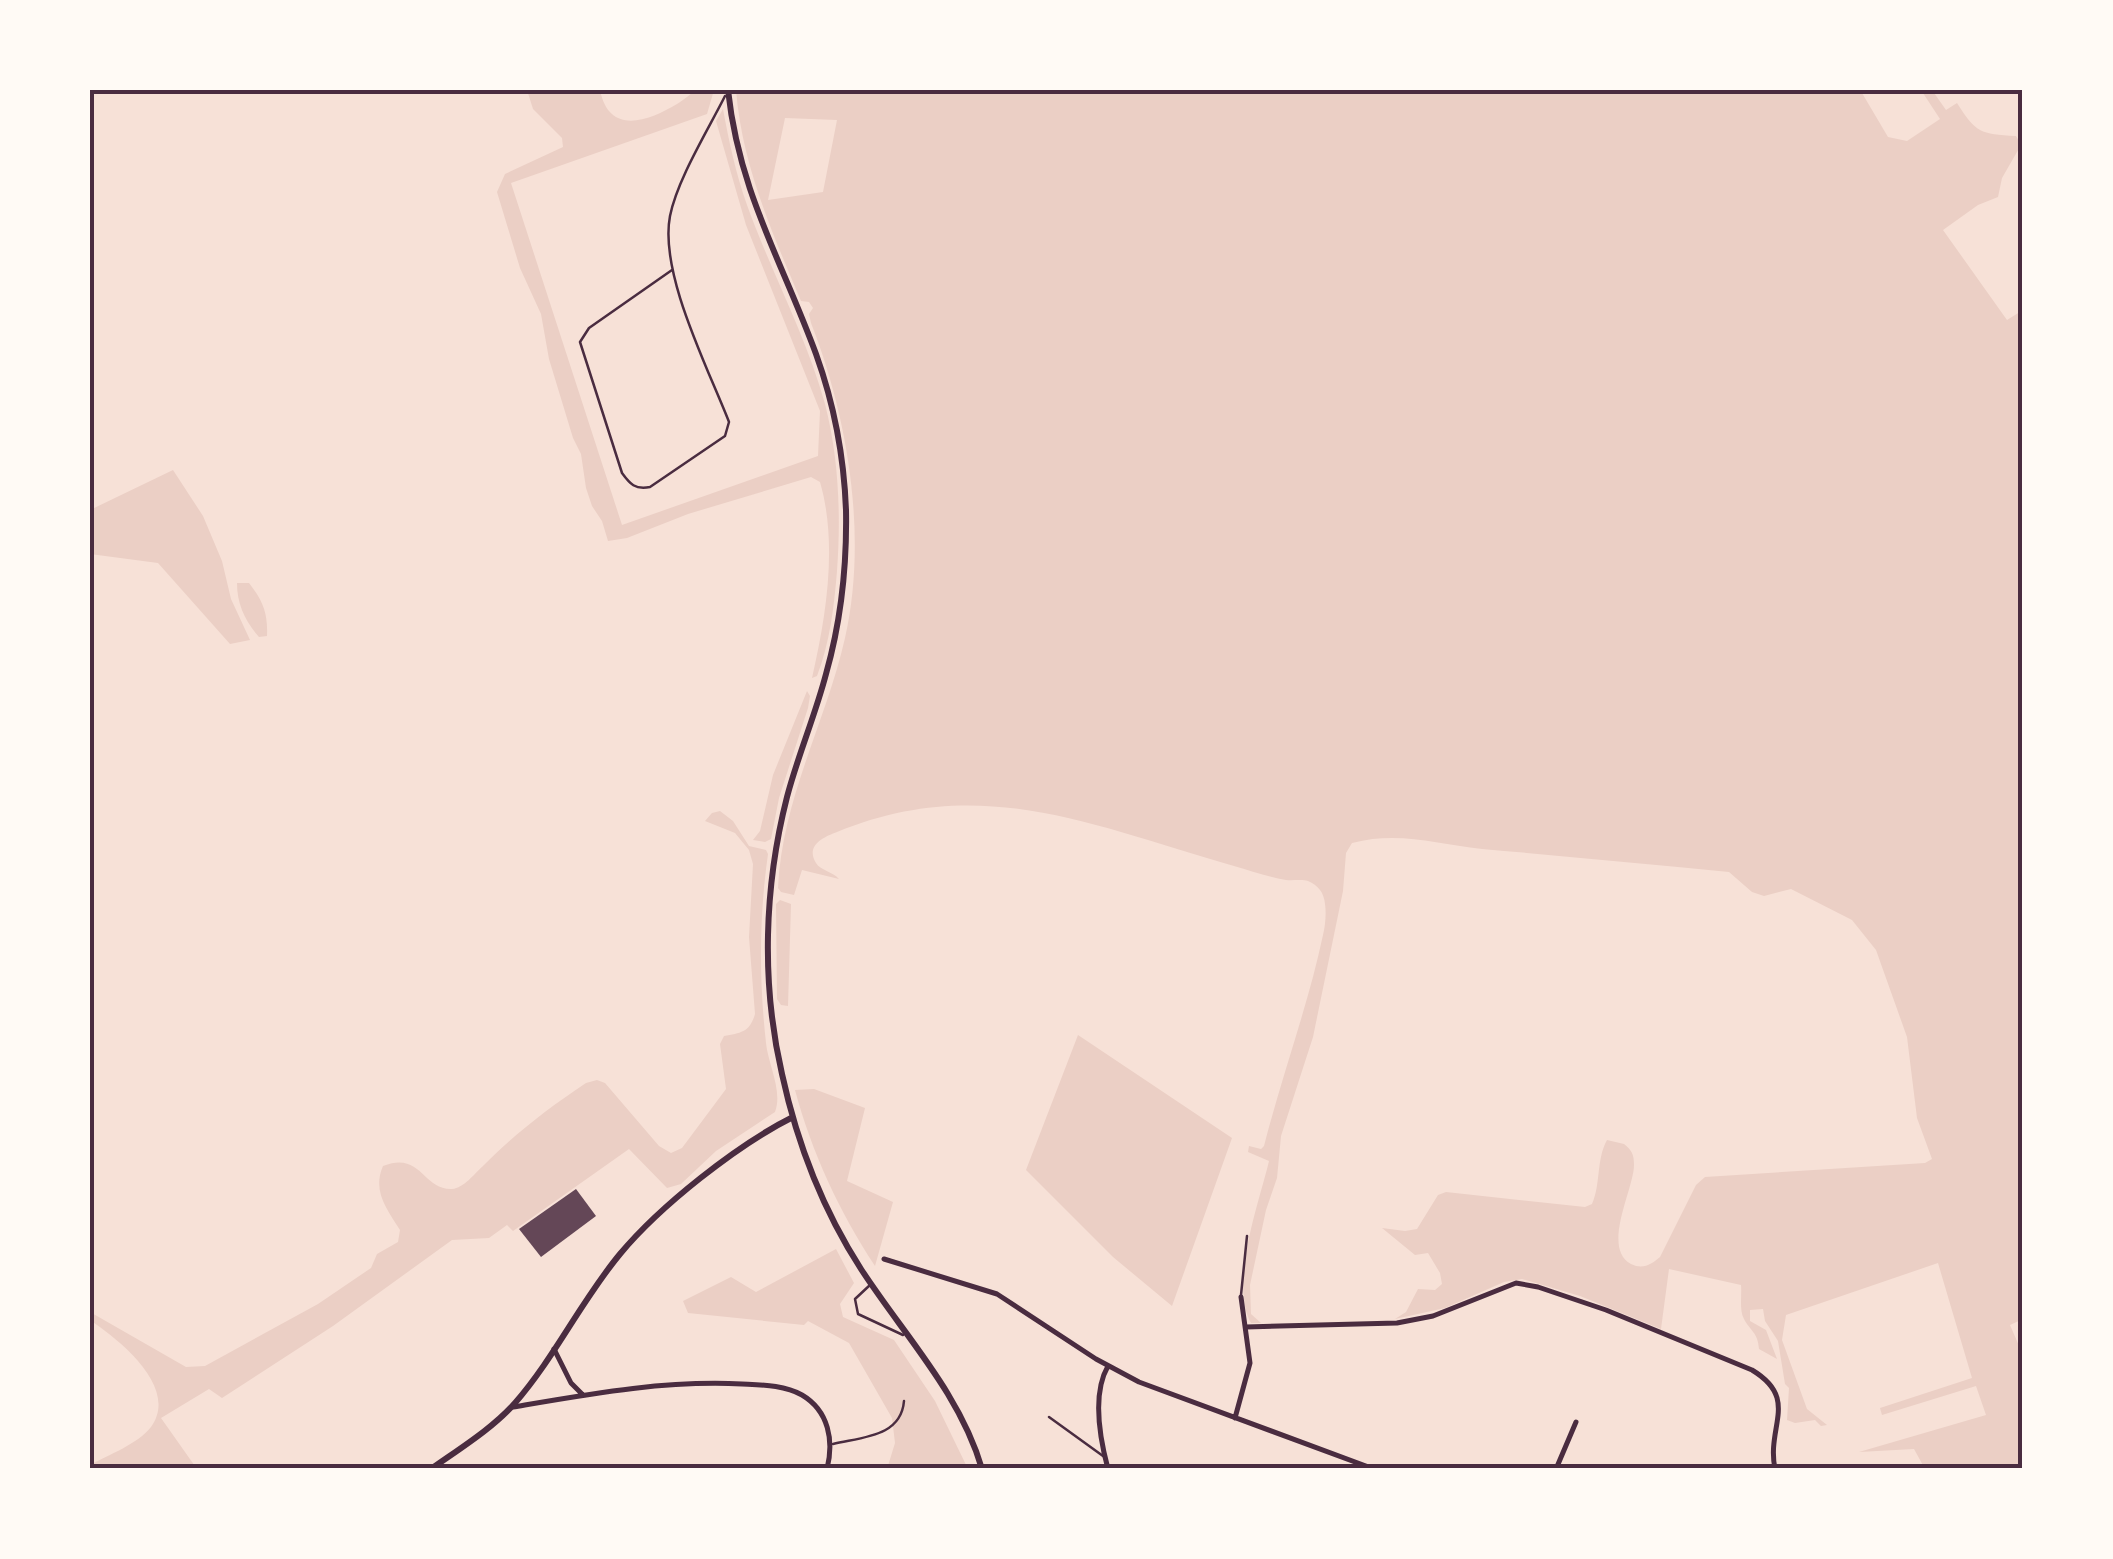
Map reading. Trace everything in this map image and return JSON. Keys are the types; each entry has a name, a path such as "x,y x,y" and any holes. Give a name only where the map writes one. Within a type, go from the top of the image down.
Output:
{"street":[{"path":"728,90 738,154 754,207 816,356 838,438 846,522 840,616 825,678 789,789 770,894 771,1011 778,1055 793,1117 832,1218 871,1284 952,1400 982,1469"},
{"path":"432,1469 511,1407 624,1249 730,1155 793,1117"},
{"path":"884,1259 997,1294 1108,1366 1150,1387 1374,1469"},
{"path":"1246,1327 1397,1323 1433,1316 1516,1283 1569,1296 1752,1370 1767,1380 1780,1401 1772,1442 1775,1469"},
{"path":"1235,1418 1250,1363 1241,1297"},
{"path":"554,1348 571,1383 583,1395"},
{"path":"1108,1366 1100,1385 1108,1469"},
{"path":"511,1407 690,1381 774,1386 811,1402 821,1414 832,1445 827,1469"},
{"path":"1556,1469 1576,1422"}],"lane":[{"path":"672,270 589,328 580,342 622,473 631,485 641,489 650,487 725,436 728,430 729,422 672,270 670,216 728,90"},
{"path":"1241,1297 1246,1236"},
{"path":"871,1284 854,1299 858,1314 909,1337"},
{"path":"832,1445 889,1430 902,1415 904,1401"},
{"path":"1049,1417 1105,1457"}],"shaded area":[{"path":"527,90 600,90 612,114 631,121 654,116 697,90 714,90 707,114 511,183 622,525 818,456 820,411 746,225 716,121 723,109 743,193 808,353 825,404 833,445 839,509 837,571 831,624 817,676 812,678 822,630 829,555 820,482 811,477 608,541 586,488 581,454 549,359 541,314 520,268 497,192 505,174 563,147 562,138 533,109"},
{"path":"736,90 1855,90 1862,93 1888,137 1907,141 1940,119 1921,90 1932,90 1946,110 1957,103 1980,130 2016,136 2021,145 2002,178 1998,197 1978,205 1943,230 2007,320 2023,310 2023,1319 2010,1325 2023,1355 2023,1469 1925,1469 1914,1449 1859,1452 1986,1415 1976,1386 1882,1415 1880,1408 1972,1378 1938,1263 1786,1315 1782,1340 1807,1409 1827,1425 1821,1426 1815,1420 1787,1420 1789,1388 1778,1341 1765,1321 1763,1309 1750,1310 1750,1321 1766,1330 1777,1359 1759,1349 1742,1315 1741,1285 1669,1269 1661,1329 1580,1296 1522,1279 1504,1282 1445,1308 1395,1319 1406,1312 1418,1289 1435,1290 1442,1284 1428,1253 1415,1255 1382,1228 1417,1229 1438,1195 1446,1192 1585,1207 1592,1204 1595,1196 1607,1140 1624,1144 1633,1156 1619,1245 1623,1256 1639,1266 1660,1257 1696,1185 1705,1177 1925,1163 1932,1159 1917,1118 1907,1037 1876,950 1852,920 1791,889 1764,896 1752,892 1729,872 1402,838 1352,843 1346,853 1343,891 1313,1037 1281,1136 1277,1178 1250,1285 1251,1314 1261,1323 1251,1323 1245,1307 1244,1266 1269,1161 1248,1152 1249,1146 1264,1146 1317,962 1326,912 1323,894 1316,886 1306,880 1267,876 1086,822 990,806 941,807 890,815 827,836 814,847 813,857 839,879 802,870 794,895 781,892 778,888 787,823 845,638 852,599 854,519 844,437 811,323 809,314 813,308 809,302 801,301 769,224 739,118","holes":["785,118 837,120 823,192 768,200"]},
{"path":"173,470 203,516 222,561 231,599 250,640 230,644 158,563 90,554 90,510"},
{"path":"237,583 249,583 258,596 267,636 259,637 246,618"},
{"path":"807,691 808,708 779,798 771,839 753,840 760,831 773,775"},
{"path":"720,811 733,821 749,846 768,854 761,972 766,1043 777,1095 775,1112 716,1151 681,1184 667,1188 629,1149 513,1231 507,1225 489,1238 452,1240 333,1326 222,1398 209,1389 161,1418 197,1469 90,1469 90,1465 131,1444 151,1427 158,1412 158,1396 142,1366 90,1320 90,1312 186,1367 205,1366 318,1304 371,1268 377,1254 398,1242 400,1230 380,1192 383,1166 406,1163 442,1188 456,1188 532,1122 586,1083 605,1083 659,1146 671,1153 682,1148 726,1089 720,1044 724,1036 744,1031 755,1014 749,937 753,864 749,850 735,833 705,821"},
{"path":"780,900 791,904 788,1006 777,999 776,904"},
{"path":"1078,1035 1232,1138 1172,1306 1113,1257 1026,1170"},
{"path":"814,1089 865,1108 847,1181 893,1202 875,1266 838,1203 810,1136 795,1090"},
{"path":"836,1249 854,1283 840,1304 843,1317 894,1340 935,1401 968,1469 887,1469 895,1443 892,1418 849,1343 808,1321 804,1325 688,1313 683,1301 731,1277 756,1292"}],"building":[{"path":"576,1189 596,1216 541,1257 519,1229"}]}
